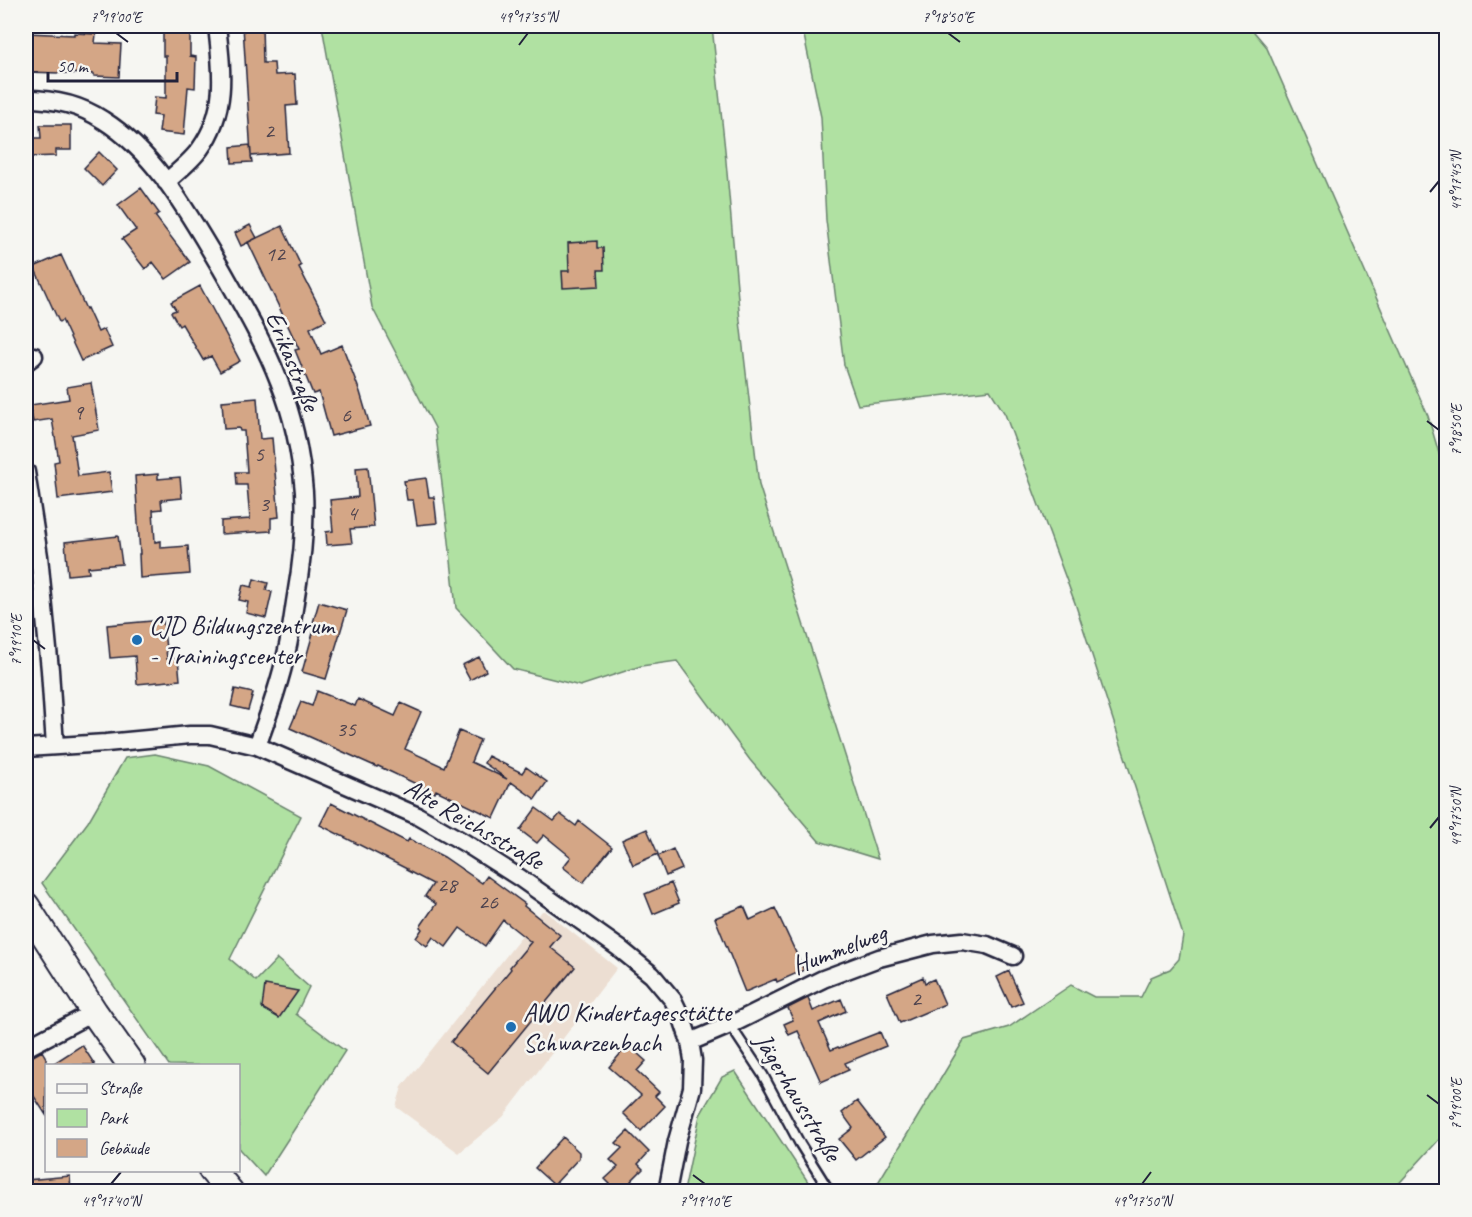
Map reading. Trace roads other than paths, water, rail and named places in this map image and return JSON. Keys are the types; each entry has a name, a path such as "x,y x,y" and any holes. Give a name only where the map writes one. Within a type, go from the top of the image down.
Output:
{"main road":[{"path":"26,906 94,1012 131,1064"},
{"path":"214,1172 230,1191"}],"street":[{"path":"166,182 200,149 213,125 221,96 221,61 217,26"},
{"name":"Erikastraße","path":"26,99 76,105 103,120 135,145 166,182 200,233 254,325 280,383 296,435 304,493 303,554 288,649 274,699 257,746"},
{"path":"26,472 39,556 55,746"},
{"name":"Alte Reichsstraße","path":"26,748 190,735 210,735 257,746 418,816 520,878 619,948 652,975 673,1000 683,1021 693,1060 692,1088 677,1141 667,1191"},
{"name":"Hummelweg","path":"690,1042 823,979 879,958 933,944 963,941 987,945 1013,956"},
{"path":"26,1048 94,1012"}],"lane":[{"name":"Jägerhausstraße","path":"730,1025 763,1075 800,1144 830,1191"}],"place":[{"name":"CJD Bildungszentrum - Trainingscenter","path":"137,640"},
{"name":"AWO Kindertagesstätte Schwarzenbach","path":"511,1027"}]}
